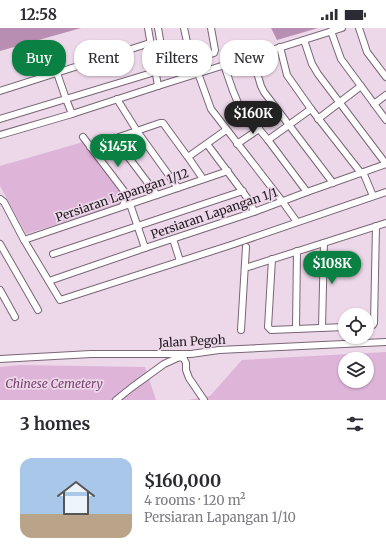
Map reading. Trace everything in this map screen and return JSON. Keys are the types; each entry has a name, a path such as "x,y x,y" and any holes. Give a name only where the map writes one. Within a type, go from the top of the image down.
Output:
{"street":[{"path":"148,28 150,40"},
{"path":"158,28 160,40"},
{"path":"184,28 187,40"},
{"path":"211,28 215,50 212,54"},
{"path":"342,28 280,47 288,75 311,109 362,172 373,196"},
{"path":"359,28 367,52 386,77"},
{"path":"331,31 340,58 386,120"},
{"path":"304,40 312,64 318,74 386,164"},
{"path":"66,70 142,46"},
{"path":"0,91 48,76"},
{"path":"58,76 72,114"},
{"path":"0,119 142,76"},
{"path":"156,76 158,86"},
{"path":"0,135 72,114 189,76"},
{"path":"199,76 211,109 297,222"},
{"path":"228,76 238,103 307,192"},
{"path":"258,76 261,86 332,183"},
{"path":"318,118 361,86"},
{"path":"374,104 386,95"},
{"path":"117,99 137,131 178,188"},
{"path":"268,140 311,109"},
{"path":"90,147 163,123 203,179"},
{"path":"237,144 259,129"},
{"path":"188,157 226,130"},
{"path":"83,138 124,191 126,196 123,206"},
{"path":"114,138 157,195"},
{"path":"207,144 243,191 251,203 254,212"},
{"name":"Persiaran Lapangan 1/1","path":"49,281 254,212 386,164"},
{"name":"Persiaran Lapangan 1/12","path":"24,240 228,171"},
{"path":"53,254 243,191"},
{"path":"0,198 4,202 24,240 60,300 180,262 386,192"},
{"path":"130,204 145,248"},
{"path":"245,268 386,223"},
{"path":"374,323 376,226"},
{"path":"173,239 180,262"},
{"path":"322,328 324,243"},
{"path":"0,244 38,310"},
{"path":"242,330 246,247"},
{"path":"296,329 297,251"},
{"path":"272,259 269,329 338,327"},
{"path":"0,290 15,317"},
{"name":"Jalan Pegoh","path":"0,359 91,354 191,354 219,350 386,342"},
{"path":"116,400 164,364 181,357 186,363 186,370 189,378 204,400"}],"green space":[{"path":"83,142 121,190 122,199 119,205 26,234 0,186 0,166"},
{"path":"386,352 386,400 188,400 210,396 242,360 338,355 338,388 374,388 374,353"},
{"name":"Chinese Cemetery","path":"20,365 145,367 156,400 0,400 0,367"}],"shaded area":[{"path":"0,28 81,28 39,40 12,40 12,48 0,51"},
{"path":"271,28 318,28 277,40"}]}
